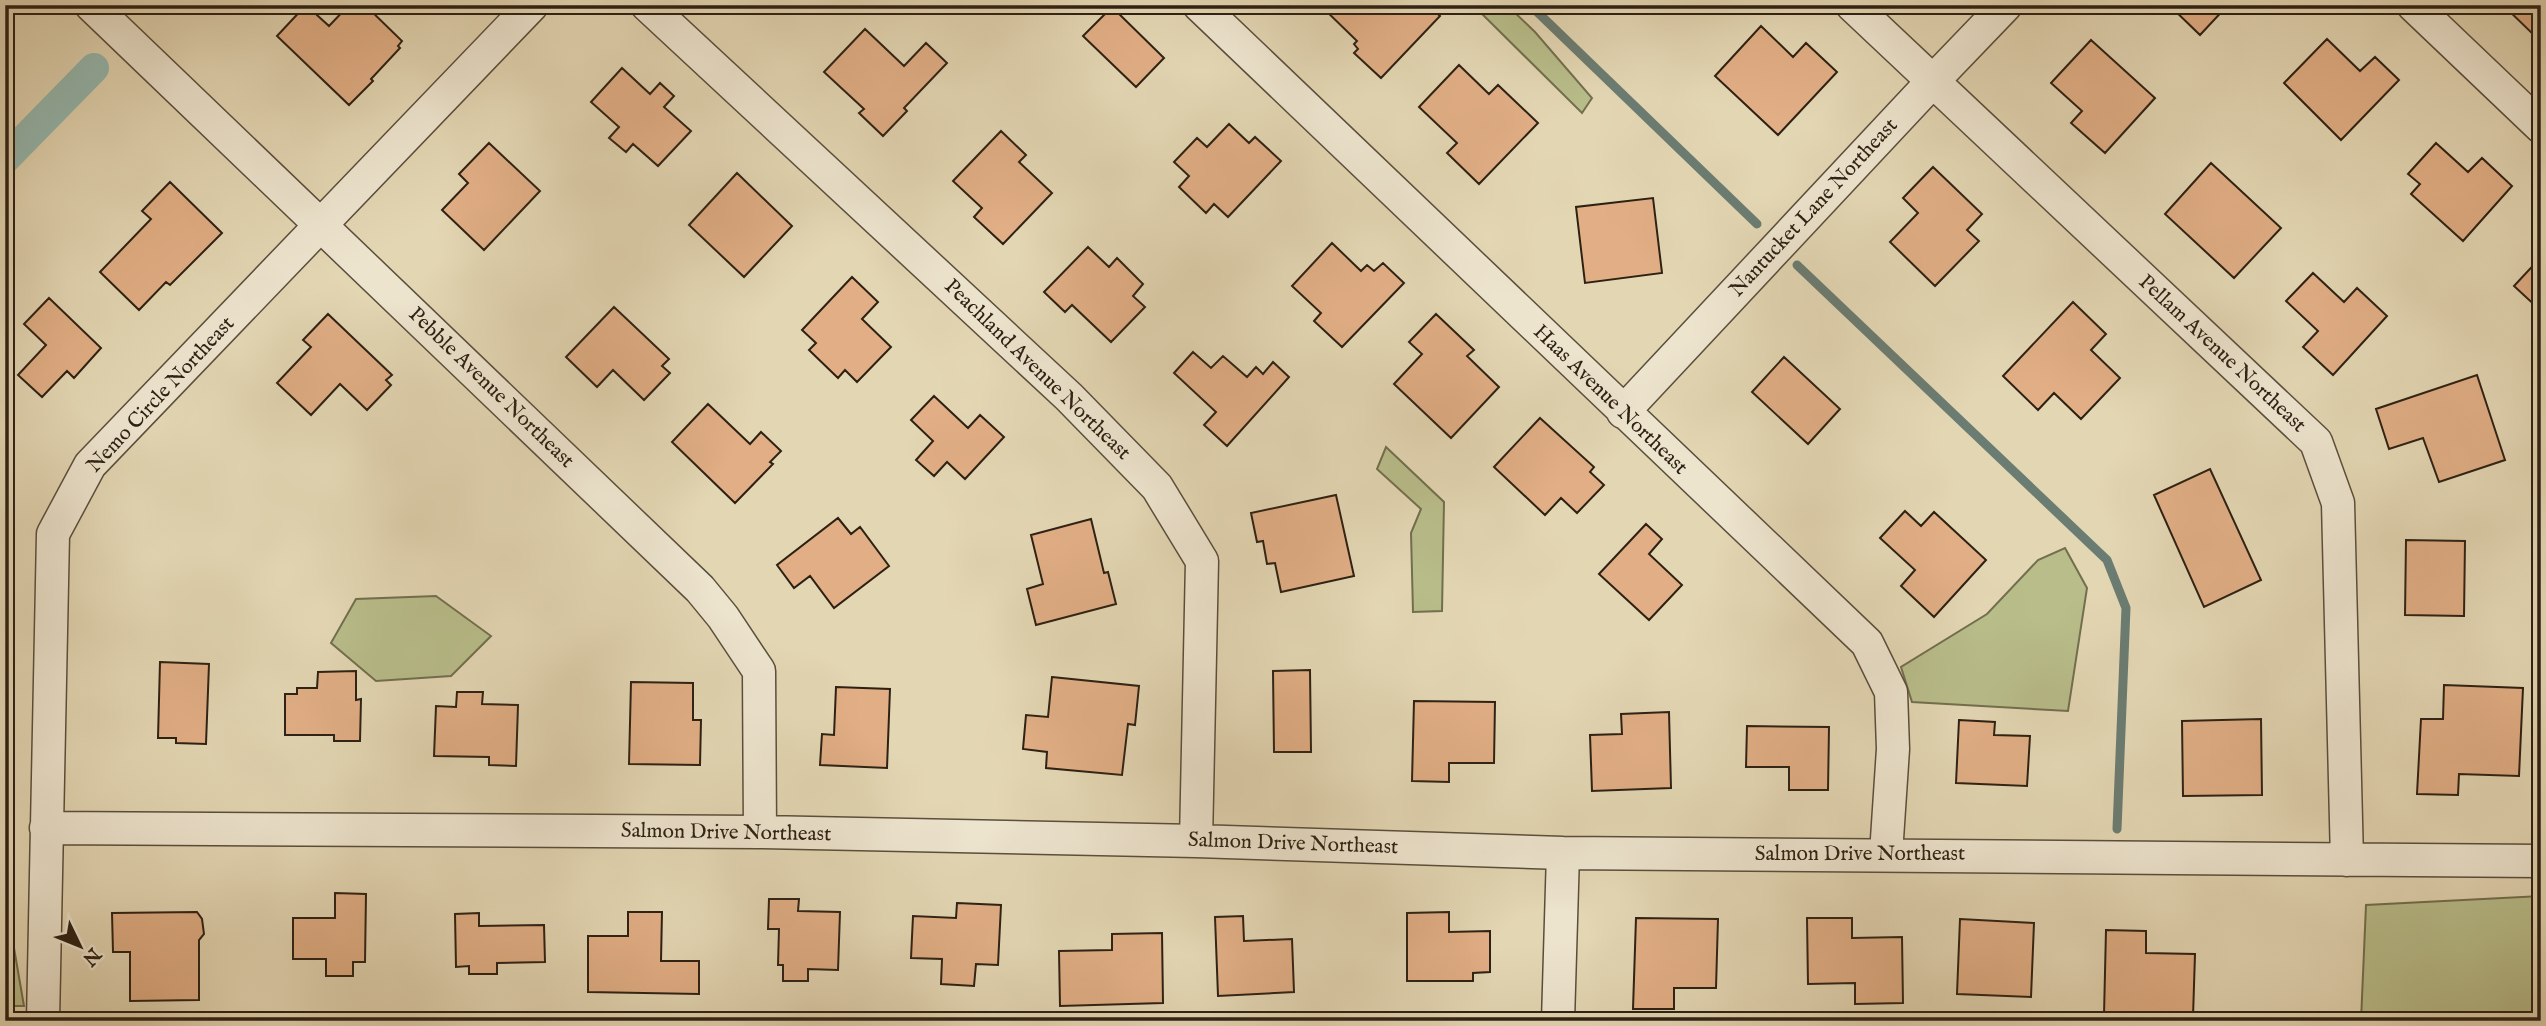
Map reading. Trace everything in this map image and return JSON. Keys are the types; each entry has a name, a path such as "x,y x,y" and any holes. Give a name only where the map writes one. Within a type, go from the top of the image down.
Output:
{"street":[{"name":"Pebble Avenue Northeast","path":"91,5 700,589 723,617 759,671 760,832"},
{"name":"Nemo Circle Northeast","path":"43,1021 53,534 90,465 532,5"},
{"name":"Peachland Avenue Northeast","path":"647,5 1069,397 1157,487 1202,561 1196,841"},
{"name":"Haas Avenue Northeast","path":"1199,5 1867,643 1891,692 1893,749 1886,854"},
{"name":"Pellam Avenue Northeast","path":"1852,5 2316,442 2337,503 2347,860"},
{"name":"Nantucket Lane Northeast","path":"1623,412 2006,5"},
{"path":"2413,5 2541,127"},
{"name":"Salmon Drive Northeast","path":"46,828 760,832 1196,841 1563,853 2541,861"},
{"path":"1558,1021 1563,853"}],"green space":[{"path":"1473,5 1507,5 1535,32 1592,98 1582,113"},
{"path":"1386,447 1444,502 1442,611 1413,612 1411,533 1421,509 1377,469"},
{"path":"2065,548 2087,588 2068,711 1912,702 1901,667 1987,614 2038,560"},
{"path":"5,550 14,554 5,718"},
{"path":"436,596 491,636 451,676 376,681 331,643 356,599"},
{"path":"5,896 24,1006 5,1006"},
{"path":"2541,896 2539,1021 2361,1021 2366,905"}],"building":[{"path":"306,5 329,26 349,5 365,5 402,41 398,46 400,48 371,79 373,81 349,105 277,36"},
{"path":"1320,5 1429,5 1440,16 1381,78 1354,53 1358,49 1354,44 1357,41"},
{"path":"2169,5 2228,5 2200,35"},
{"path":"2503,5 2541,5 2541,42"},
{"path":"1112,7 1164,58 1136,87 1083,36"},
{"path":"1761,26 1793,57 1806,43 1837,72 1778,135 1715,76"},
{"path":"865,29 904,66 926,43 947,63 904,108 907,111 883,136 859,113 864,109 824,72"},
{"path":"2327,39 2360,71 2375,57 2399,80 2341,140 2284,83"},
{"path":"2091,40 2155,98 2105,153 2071,123 2082,111 2051,83"},
{"path":"1459,65 1489,94 1498,85 1538,123 1479,184 1447,153 1457,143 1419,107"},
{"path":"622,68 650,94 660,83 674,96 664,107 691,131 658,166 633,144 626,152 609,138 619,127 591,102"},
{"path":"1229,124 1249,143 1255,137 1281,161 1228,217 1214,204 1206,213 1179,187 1189,176 1174,162 1197,138 1207,147"},
{"path":"1001,131 1026,155 1019,162 1052,193 1003,244 974,217 982,208 953,181"},
{"path":"489,143 540,191 484,250 442,210 468,183 459,174"},
{"path":"2436,143 2468,172 2482,158 2512,186 2463,241 2411,194 2420,184 2408,174"},
{"path":"2211,163 2281,228 2234,278 2165,214"},
{"path":"1933,167 1982,214 1967,230 1979,241 1935,286 1890,242 1918,213 1903,198"},
{"path":"737,173 792,226 744,277 689,225"},
{"path":"170,182 222,233 170,285 166,282 139,310 100,272 151,219 142,211"},
{"path":"1653,198 1662,273 1585,283 1576,207"},
{"path":"1332,243 1361,271 1367,265 1374,271 1383,263 1404,283 1342,347 1314,321 1321,313 1292,286"},
{"path":"1088,247 1109,267 1117,258 1143,284 1133,296 1145,307 1111,342 1072,305 1065,312 1044,292"},
{"path":"2541,257 2541,311 2514,286"},
{"path":"2313,273 2344,302 2357,288 2387,316 2333,375 2303,347 2318,331 2286,301"},
{"path":"852,277 878,302 862,319 891,347 857,382 845,370 838,378 809,350 816,343 802,330"},
{"path":"49,298 101,348 74,378 67,371 42,397 18,375 46,345 24,324"},
{"path":"2073,302 2106,334 2091,350 2120,378 2081,419 2054,393 2038,410 2003,376"},
{"path":"614,307 669,359 662,366 670,373 644,400 613,370 597,387 566,357"},
{"path":"328,314 392,375 386,380 391,385 367,410 340,384 311,415 277,383 311,347 303,340"},
{"path":"1436,314 1474,350 1467,356 1499,387 1451,438 1394,384 1422,354 1409,342"},
{"path":"1193,352 1211,368 1223,356 1247,377 1256,367 1263,374 1273,362 1289,377 1227,446 1204,425 1216,412 1174,373"},
{"path":"1784,357 1840,409 1808,444 1752,392"},
{"path":"2477,375 2505,460 2439,482 2423,438 2389,449 2376,409"},
{"path":"934,396 968,428 980,415 1004,437 965,479 947,462 934,476 916,460 933,441 911,420"},
{"path":"708,404 750,444 761,432 781,451 770,462 773,464 735,503 672,442"},
{"path":"1540,418 1594,467 1590,472 1604,485 1577,513 1561,498 1545,515 1494,467"},
{"path":"2210,469 2261,580 2204,607 2154,495"},
{"path":"1336,495 1354,576 1281,592 1275,563 1267,564 1263,541 1257,542 1251,513"},
{"path":"1905,511 1921,526 1934,512 1986,560 1934,617 1901,586 1915,570 1880,538"},
{"path":"838,518 851,534 860,527 889,566 834,608 810,576 794,588 777,565"},
{"path":"1091,519 1104,573 1108,572 1116,604 1036,625 1027,589 1043,584 1031,535"},
{"path":"1646,524 1662,539 1649,554 1682,585 1649,620 1599,574"},
{"path":"2406,540 2465,541 2464,616 2405,615"},
{"path":"160,662 209,664 206,744 176,743 176,738 158,738"},
{"path":"1310,670 1311,752 1274,752 1273,671"},
{"path":"356,671 356,700 361,699 360,741 334,741 334,735 285,735 285,694 297,694 297,688 317,688 318,672"},
{"path":"1052,677 1139,686 1135,725 1128,724 1122,775 1046,768 1047,752 1023,749 1026,715 1048,717"},
{"path":"631,682 693,683 693,720 701,720 700,765 629,764"},
{"path":"2444,685 2523,688 2519,776 2459,774 2458,795 2417,794 2421,719 2443,719"},
{"path":"836,687 890,689 887,768 820,765 822,734 834,735"},
{"path":"457,692 483,692 482,704 518,705 516,766 489,765 489,757 434,756 436,706 456,707"},
{"path":"1414,701 1495,702 1494,763 1449,763 1449,782 1412,781"},
{"path":"1669,712 1671,788 1592,791 1590,735 1622,734 1621,714"},
{"path":"2261,719 2262,795 2183,796 2182,721"},
{"path":"1959,720 1995,722 1994,735 2030,736 2027,786 1956,783"},
{"path":"1747,726 1829,727 1828,790 1789,790 1789,767 1746,767"},
{"path":"335,893 366,894 365,962 353,962 353,976 326,976 326,959 293,959 293,918 335,918"},
{"path":"769,899 799,899 798,911 840,912 838,970 808,969 808,981 783,981 783,965 778,965 779,929 768,929"},
{"path":"957,903 1001,905 998,965 976,964 974,986 941,984 942,959 911,958 913,916 956,918"},
{"path":"197,912 202,919 204,934 199,940 199,1000 130,1001 130,952 113,952 112,913"},
{"path":"628,912 662,912 661,961 699,961 699,994 588,992 588,936 628,936"},
{"path":"1449,912 1449,932 1490,931 1490,972 1473,973 1473,981 1407,981 1407,913"},
{"path":"479,913 479,926 544,925 545,962 497,963 497,974 469,974 469,966 456,967 455,914"},
{"path":"1243,916 1244,941 1292,939 1294,992 1218,996 1215,917"},
{"path":"1636,918 1718,919 1716,988 1674,988 1674,1009 1633,1009"},
{"path":"1807,918 1852,918 1852,938 1902,937 1903,1003 1855,1004 1855,983 1808,984"},
{"path":"1960,919 2034,923 2031,997 1957,994"},
{"path":"2106,930 2146,931 2146,953 2195,954 2193,1017 2104,1015"},
{"path":"1162,933 1163,1003 1060,1006 1059,951 1112,950 1112,934"}],"waterway":[{"path":"1530,5 1757,224"},
{"path":"5,159 94,68"},
{"path":"1797,265 2107,560 2126,608 2117,829"}]}
